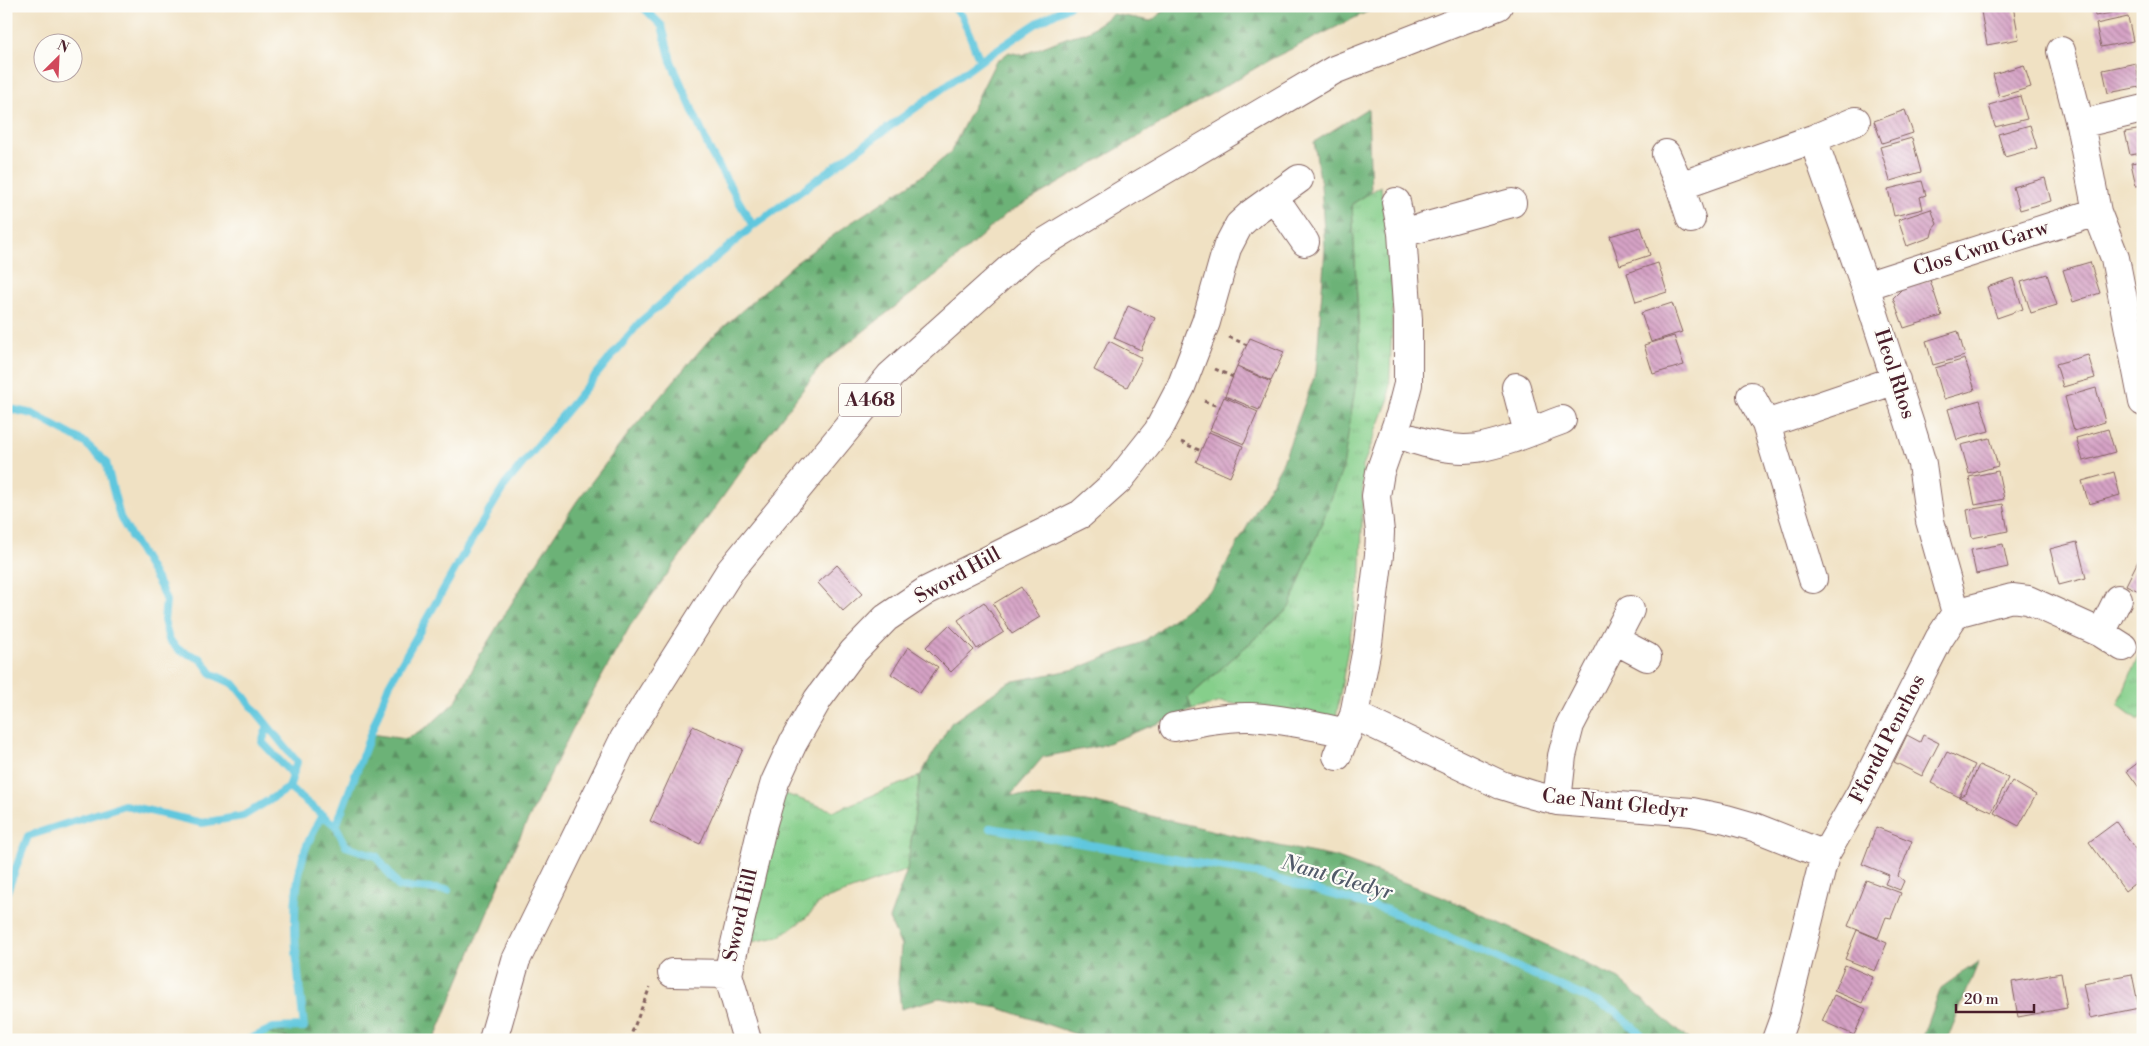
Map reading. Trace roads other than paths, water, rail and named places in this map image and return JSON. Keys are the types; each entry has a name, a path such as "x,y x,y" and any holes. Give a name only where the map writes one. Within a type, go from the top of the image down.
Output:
{"street":[{"name":"A468","path":"493,1040 516,960 624,739 730,571 890,376 1027,254 1121,196 1334,70 1498,6"},
{"path":"2061,51 2080,124 2097,212 2114,258 2143,402"},
{"path":"2080,124 2143,109"},
{"path":"1680,186 1813,139 1856,120"},
{"name":"Heol Rhos","path":"1813,139 1866,286 1922,464 1930,521 1956,614"},
{"path":"1666,154 1680,186 1691,219"},
{"name":"Sword Hill","path":"747,1040 728,974 762,823 775,782 793,743 818,699 853,652 886,618 926,591 1081,514 1120,480 1158,431 1181,387 1206,322 1231,241 1239,225 1252,213 1300,179"},
{"path":"1274,197 1305,242"},
{"path":"1346,734 1368,644 1379,555 1380,532 1376,496 1380,472 1394,433 1408,384 1408,320 1402,233 1396,202"},
{"path":"1402,233 1512,203"},
{"name":"Clos Cwm Garw","path":"1866,286 2097,212"},
{"path":"1766,424 1896,380"},
{"path":"1516,387 1528,433"},
{"path":"1751,396 1766,424 1776,453 1789,507 1813,579"},
{"path":"1394,433 1426,444 1450,448 1477,448 1528,433 1562,420"},
{"path":"1956,614 2012,598 2028,600 2112,640 2118,599"},
{"path":"1557,801 1562,756 1570,725 1630,610"},
{"name":"Ffordd Penrhos","path":"1776,1040 1784,1018 1825,855 1860,794 1939,639 1956,614"},
{"path":"1615,640 1647,658"},
{"name":"Cae Nant Gledyr","path":"1174,727 1198,722 1249,717 1293,722 1346,734 1501,785 1557,801 1692,812 1754,827 1825,855"},
{"path":"663,976 728,974"}],"waterway":[{"path":"642,6 662,26 671,61 711,153 753,226"},
{"path":"953,6 962,16 980,61"},
{"path":"336,826 389,685 471,541 505,485 640,322 753,226 980,61 1037,23 1069,6"},
{"path":"6,408 33,414 84,442 106,462 120,517 160,586 166,601 164,620 169,640 179,650 201,659 212,674 234,684 297,762 289,788"},
{"path":"267,728 262,742 292,774"},
{"name":"Nant Gledyr","path":"6,894 28,836 124,805 202,823 243,816 289,788 336,826 346,846 376,856 399,887 448,890"},
{"path":"248,1040 273,1028 304,1027 295,940 296,896 304,853 322,815"},
{"name":"Nant Gledyr","path":"990,828 1255,873 1387,910 1614,1010 1647,1040"}]}
